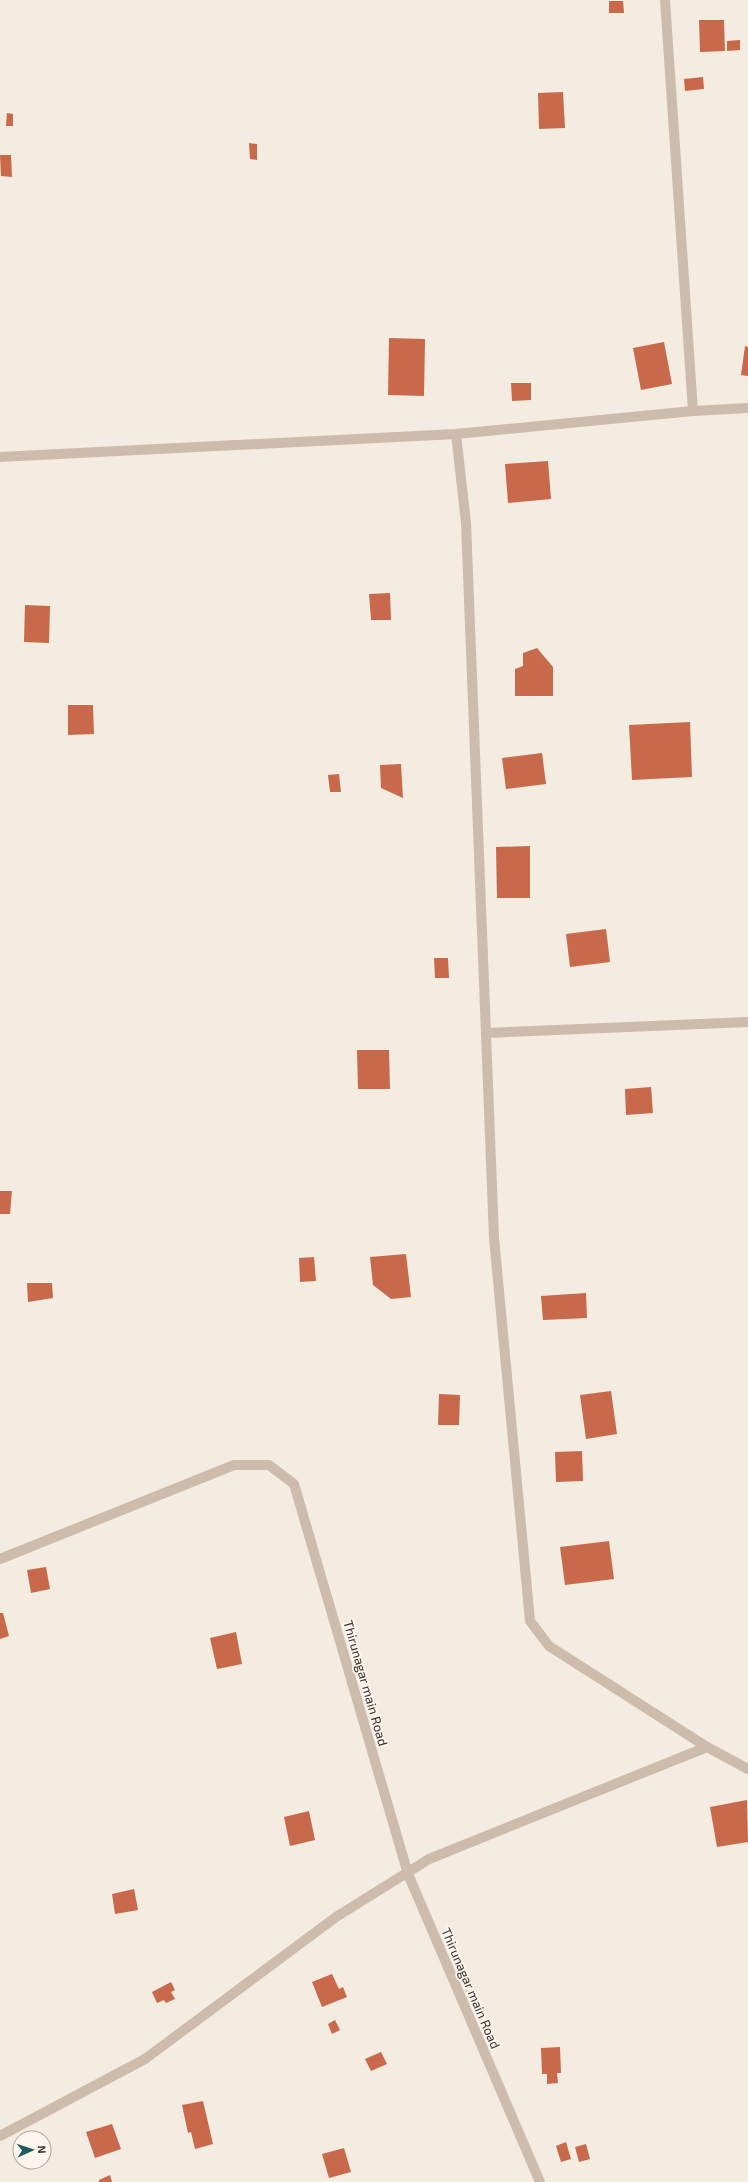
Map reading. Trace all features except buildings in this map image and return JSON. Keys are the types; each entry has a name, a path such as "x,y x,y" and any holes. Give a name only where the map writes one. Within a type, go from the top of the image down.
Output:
{"street":[{"path":"665,0 693,411"},
{"path":"0,457 456,434 693,411 748,408"},
{"path":"456,434 466,523 488,1034 494,1238 530,1621 549,1646 707,1747 748,1769"},
{"path":"488,1034 748,1022"},
{"name":"Thirunagar main Road","path":"0,1558 234,1465 269,1465 294,1484 408,1874 540,2182"},
{"path":"0,2136 145,2059 336,1917 408,1874 429,1859 707,1747"}]}
